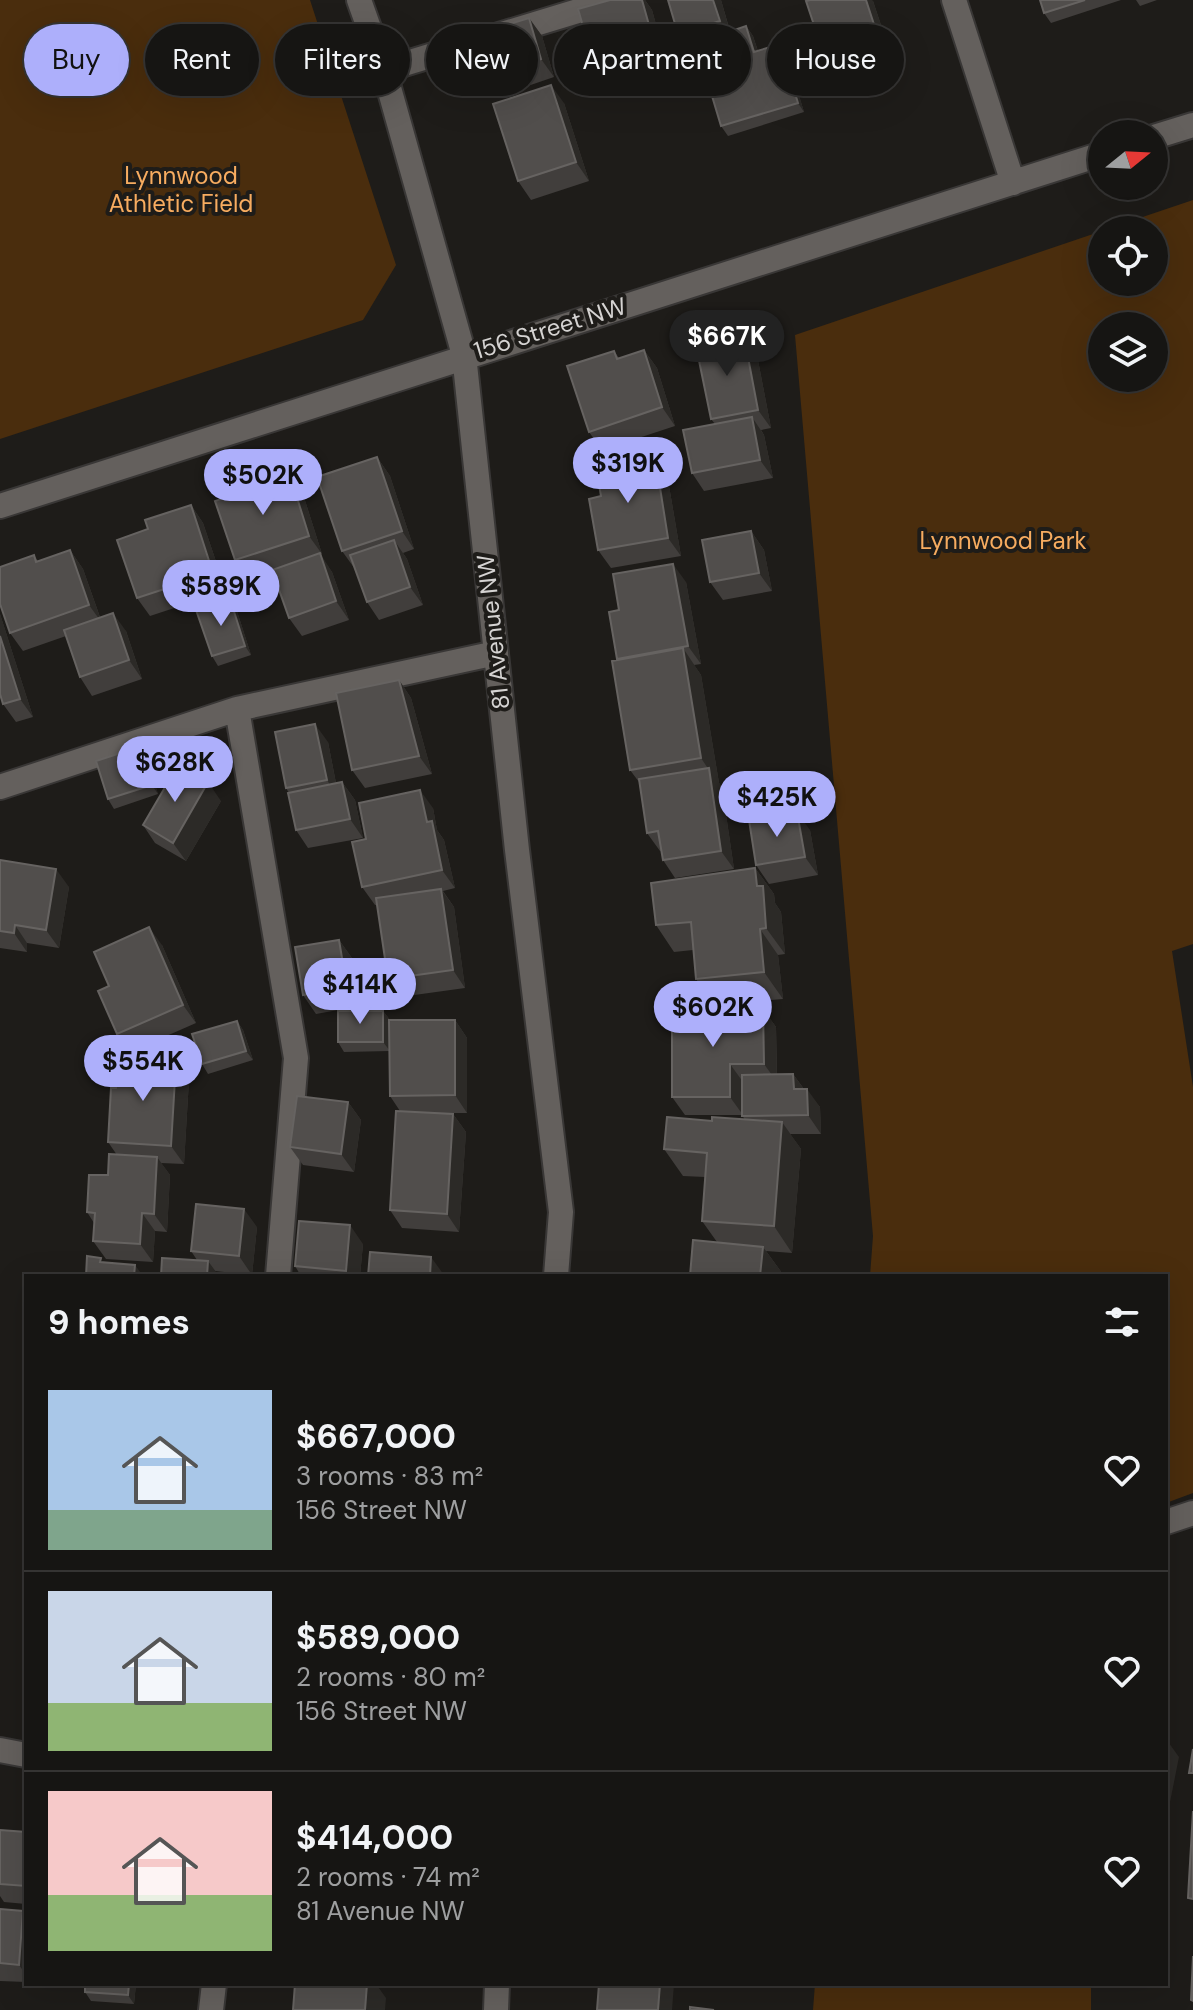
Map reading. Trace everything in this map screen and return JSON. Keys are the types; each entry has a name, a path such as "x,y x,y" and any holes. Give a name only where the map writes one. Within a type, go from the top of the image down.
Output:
{"street":[{"name":"81 Avenue NW","path":"359,0 368,24"},
{"path":"410,62 614,0"},
{"path":"954,0 1013,183"},
{"name":"81 Avenue NW","path":"391,96 464,355 561,1212 556,1274"},
{"path":"1168,133 1193,125"},
{"name":"156 Street NW","path":"0,506 464,355 1088,159"},
{"path":"0,787 237,709 496,653"},
{"path":"237,709 296,1058 278,1274"},
{"path":"1168,1521 1193,1513"},
{"path":"0,1750 24,1755"},
{"path":"211,2010 214,1986"},
{"path":"496,2010 497,1986"}],"green space":[{"name":"Lynnwood Athletic Field","path":"0,0 310,0 318,24 275,24 275,96 341,96 396,265 363,320 0,439"},
{"name":"Lynnwood Park","path":"1193,200 1193,944 1172,951 1193,1087 1193,1493 1168,1502 1168,1274 870,1274 873,1236 795,335 1088,236 1088,296 1168,296 1168,216 1146,216"},
{"path":"815,1986 1091,1986 1091,2010 813,2010"}],"building":[{"path":"610,0 642,0 649,24 582,24 578,9"},
{"path":"668,0 713,0 720,21 710,24 675,24"},
{"path":"866,0 874,24 814,24 806,1"},
{"path":"1040,0 1085,0 1044,13"},
{"path":"529,18 531,24 510,24"},
{"path":"751,42 754,52 767,48 767,96 796,96 798,103 721,126 712,96 751,96"},
{"path":"551,85 576,162 518,181 493,104 517,96 538,96 538,89"},
{"path":"744,336 758,410 711,419 696,346"},
{"path":"644,350 662,407 589,432 567,366 614,351 617,359"},
{"path":"752,417 760,460 692,473 683,430"},
{"path":"655,456 668,538 598,550 589,499 601,496 596,467"},
{"path":"377,457 402,531 342,551 317,477"},
{"path":"289,472 309,536 235,560 215,501"},
{"path":"191,505 213,573 137,598 117,540 148,529 145,520"},
{"path":"751,531 759,573 710,582 702,540"},
{"path":"394,540 410,587 367,602 350,555"},
{"path":"70,550 89,605 10,633 0,604 0,567 34,555 36,562"},
{"path":"320,553 336,601 289,618 272,570"},
{"path":"673,564 688,646 617,659 609,612 619,610 613,574"},
{"path":"230,599 245,646 212,656 196,610"},
{"path":"113,613 129,660 80,677 64,630"},
{"path":"0,636 20,699 3,704 0,694"},
{"path":"683,648 701,758 630,770 612,661"},
{"path":"399,680 419,756 352,770 336,693"},
{"path":"315,724 327,780 286,788 275,732"},
{"path":"139,747 152,785 108,799 96,761"},
{"path":"178,765 208,782 173,843 143,825"},
{"path":"709,768 721,851 663,860 658,831 647,833 639,779"},
{"path":"342,782 350,819 296,830 288,793"},
{"path":"420,790 427,822 432,821 442,870 362,887 352,842 366,839 359,803"},
{"path":"797,812 805,857 756,865 749,820"},
{"path":"0,860 56,869 46,930 15,925 14,933 0,931"},
{"path":"755,868 757,886 763,886 766,928 760,929 764,972 696,979 691,922 656,925 651,883"},
{"path":"441,889 453,970 388,979 376,898"},
{"path":"149,927 183,1005 117,1034 98,991 109,986 94,952"},
{"path":"339,940 347,988 303,995 295,947"},
{"path":"763,1009 764,1064 730,1064 730,1097 672,1097 672,1010"},
{"path":"338,1011 383,1011 383,1042 338,1042"},
{"path":"389,1020 455,1020 455,1095 390,1096"},
{"path":"237,1021 246,1051 202,1064 192,1034"},
{"path":"118,1059 176,1062 171,1146 108,1142 111,1088 116,1088"},
{"path":"793,1074 794,1089 807,1089 808,1115 742,1116 742,1075"},
{"path":"297,1096 348,1102 341,1154 290,1147"},
{"path":"396,1111 453,1114 447,1214 390,1210"},
{"path":"667,1117 782,1122 774,1226 702,1221 707,1153 664,1149"},
{"path":"109,1154 157,1157 154,1214 142,1213 140,1244 93,1241 95,1213 87,1212 89,1175 108,1175"},
{"path":"196,1204 244,1209 239,1256 191,1251"},
{"path":"299,1221 350,1225 346,1271 295,1266"},
{"path":"693,1240 763,1247 760,1274 690,1274"},
{"path":"370,1252 431,1257 430,1274 368,1274"},
{"path":"87,1256 101,1258 100,1262 135,1265 134,1274 86,1274"},
{"path":"162,1258 208,1261 207,1274 161,1274"},
{"path":"1193,1749 1193,1773 1189,1773"},
{"path":"1193,1811 1193,1899 1188,1898"},
{"path":"0,1830 24,1832 24,1886 0,1884"},
{"path":"0,1909 23,1911 19,1965 0,1963"},
{"path":"1193,1956 1193,2001 1191,2000"},
{"path":"85,1986 129,1986 128,1995 85,1992"},
{"path":"295,1986 367,1986 365,2010 293,2010"},
{"path":"599,1986 660,1986 658,2010 597,2010"}]}
